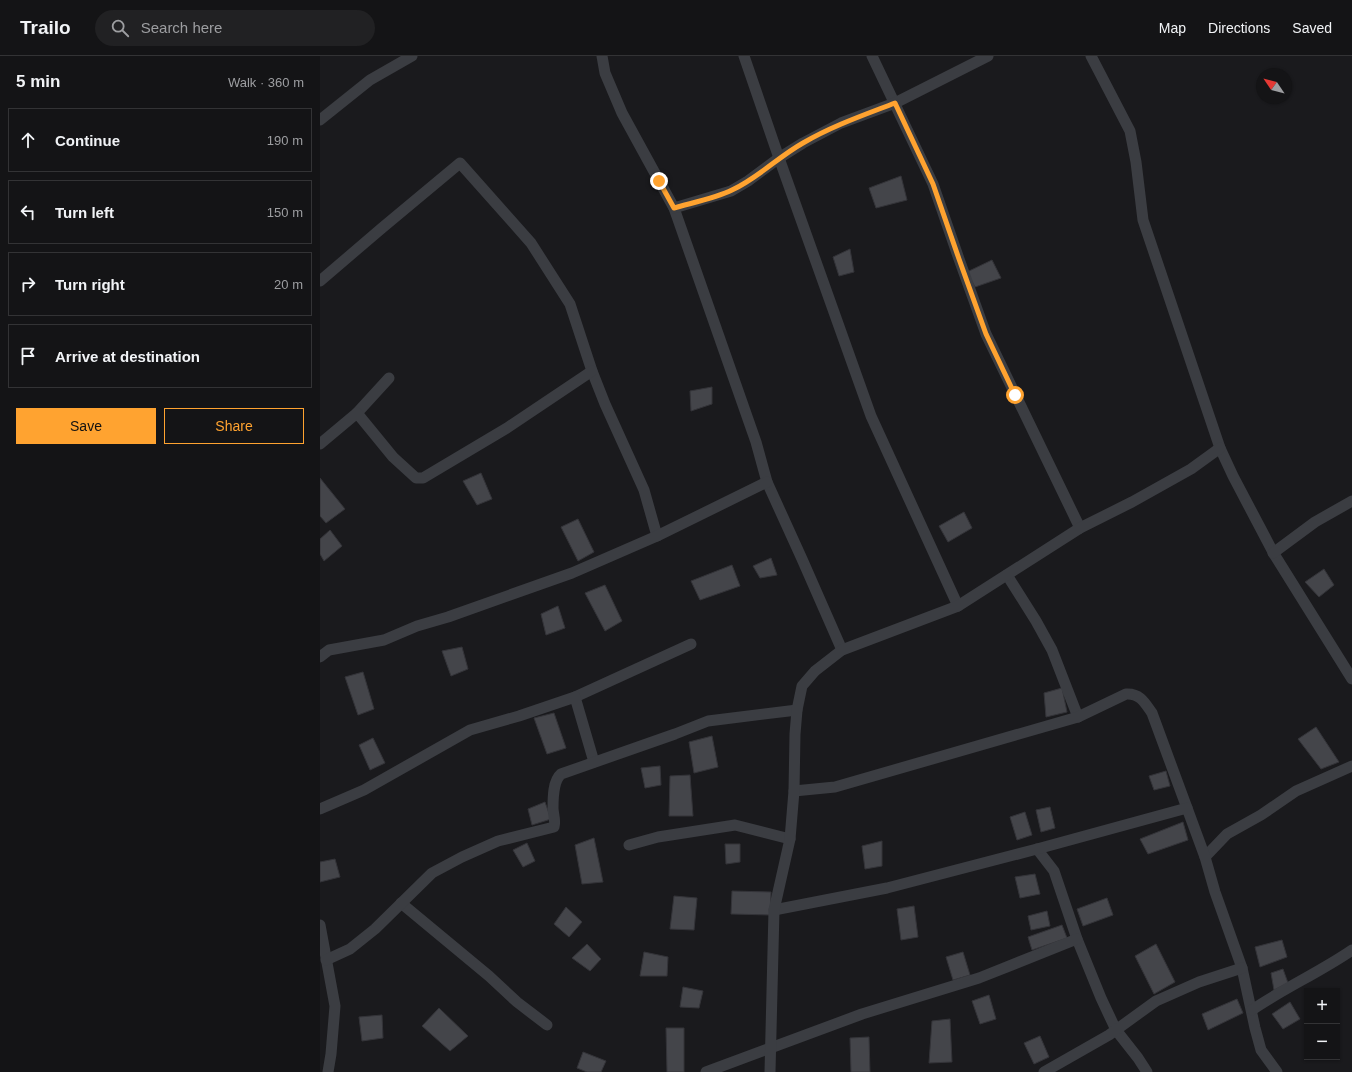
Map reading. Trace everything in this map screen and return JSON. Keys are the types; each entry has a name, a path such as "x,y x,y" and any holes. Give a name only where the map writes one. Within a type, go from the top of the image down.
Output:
{"street":[{"path":"320,120 370,80 412,56"},
{"path":"602,56 605,73 622,113 674,208 756,442 766,482 802,558 842,650"},
{"path":"744,56 778,158 871,416 958,606"},
{"path":"872,56 933,184 986,334 1080,528"},
{"path":"674,208 731,191 748,181 778,158 841,123 895,103 988,56"},
{"path":"1091,56 1130,131 1136,162 1142,220 1220,448 1273,552 1352,679"},
{"path":"320,281 460,163 531,243 570,304 592,371 605,404 644,490 657,536"},
{"path":"357,413 393,457 419,479 507,428 592,371"},
{"path":"320,444 357,413 389,378"},
{"path":"770,1072 774,910 790,839 794,791 797,710 802,686 815,671 842,650 958,606 1080,528 1191,469 1220,448"},
{"path":"320,657 329,650 384,640 417,626 448,618 572,573 657,536 766,482"},
{"path":"1273,552 1314,522 1352,501"},
{"path":"1007,575 1036,621 1052,650 1078,718"},
{"path":"320,809 364,790 470,730 519,716 575,697 691,644"},
{"path":"794,791 835,787 1078,718 1126,694 1138,696 1145,701 1152,713 1205,857 1215,892 1242,968 1261,1050 1277,1072"},
{"path":"575,697 594,762"},
{"path":"326,960 350,949 375,929 432,873 462,857 498,841 554,827 555,822 553,809 556,780 561,774 708,721 797,710"},
{"path":"1205,857 1227,834 1261,815 1296,792 1352,766"},
{"path":"774,910 887,888 1187,808"},
{"path":"629,845 658,837 735,825 790,839"},
{"path":"1037,849 1054,871 1077,939 1116,1030 1138,1058 1146,1072"},
{"path":"401,903 489,976 517,1002 547,1025"},
{"path":"320,925 335,1006 328,1072"},
{"path":"706,1072 862,1014 979,978 1077,939"},
{"path":"1252,1010 1275,994 1337,960 1352,950"},
{"path":"1044,1072 1116,1030 1156,1001 1199,982 1242,968"}],"building":[{"path":"901,176 907,200 876,208 869,188"},
{"path":"850,249 854,272 839,276 833,257"},
{"path":"992,260 1001,278 975,287 967,272"},
{"path":"712,387 712,404 691,411 690,391"},
{"path":"481,473 492,499 477,505 463,481"},
{"path":"320,478 345,509 326,523 320,516"},
{"path":"964,512 972,528 948,542 939,526"},
{"path":"578,519 594,552 578,561 561,527"},
{"path":"330,530 342,546 324,561 320,554 320,539"},
{"path":"771,558 777,575 760,578 753,566"},
{"path":"732,565 740,586 700,600 691,581"},
{"path":"1324,569 1334,585 1319,597 1305,582"},
{"path":"605,585 622,621 605,631 585,593"},
{"path":"558,606 565,628 546,635 541,614"},
{"path":"462,647 468,669 451,676 442,651"},
{"path":"363,672 374,709 358,715 345,677"},
{"path":"1062,688 1067,712 1046,717 1044,693"},
{"path":"554,713 566,748 547,754 534,718"},
{"path":"1316,727 1339,762 1321,769 1298,739"},
{"path":"712,736 718,767 694,773 689,742"},
{"path":"373,738 385,763 370,770 359,745"},
{"path":"660,766 661,785 645,788 641,768"},
{"path":"1166,771 1170,786 1154,790 1149,776"},
{"path":"690,775 693,816 669,816 670,776"},
{"path":"545,802 551,819 532,825 528,809"},
{"path":"1050,807 1055,828 1041,832 1036,810"},
{"path":"1025,812 1032,835 1017,840 1010,817"},
{"path":"1183,822 1188,840 1148,854 1140,839"},
{"path":"594,838 603,882 582,884 575,845"},
{"path":"882,841 882,866 865,869 862,846"},
{"path":"527,843 535,861 523,867 513,850"},
{"path":"725,844 740,844 740,862 726,864"},
{"path":"335,859 340,877 320,882 320,862"},
{"path":"1035,874 1040,894 1020,898 1015,877"},
{"path":"732,891 771,892 770,915 731,914"},
{"path":"674,896 697,898 694,930 670,929"},
{"path":"1107,898 1113,915 1083,926 1077,909"},
{"path":"914,906 918,937 901,940 897,909"},
{"path":"566,907 582,922 569,937 554,924"},
{"path":"1047,911 1050,926 1031,930 1028,916"},
{"path":"1062,925 1067,938 1032,950 1028,937"},
{"path":"1282,940 1287,957 1260,967 1255,947"},
{"path":"587,944 601,959 590,971 572,958"},
{"path":"1156,944 1175,982 1154,994 1135,956"},
{"path":"644,952 668,957 667,976 640,976"},
{"path":"963,952 970,975 953,980 946,957"},
{"path":"1283,969 1288,983 1274,990 1271,973"},
{"path":"683,987 703,991 699,1008 680,1007"},
{"path":"989,995 996,1019 980,1024 972,1001"},
{"path":"1237,999 1243,1013 1208,1030 1202,1014"},
{"path":"1290,1002 1300,1019 1283,1029 1272,1014"},
{"path":"439,1008 468,1036 450,1051 422,1026"},
{"path":"382,1015 383,1038 362,1041 359,1017"},
{"path":"950,1019 952,1062 929,1063 932,1021"},
{"path":"666,1028 684,1028 684,1072 667,1072"},
{"path":"1040,1036 1049,1057 1034,1064 1024,1043"},
{"path":"869,1037 870,1072 851,1072 850,1038"},
{"path":"583,1052 606,1061 601,1072 587,1072 577,1068"}],"route":[{"path":"659,181 674,208 731,191 748,181 778,158 803,143 841,123 895,103 933,184 986,334 1015,395"}]}
